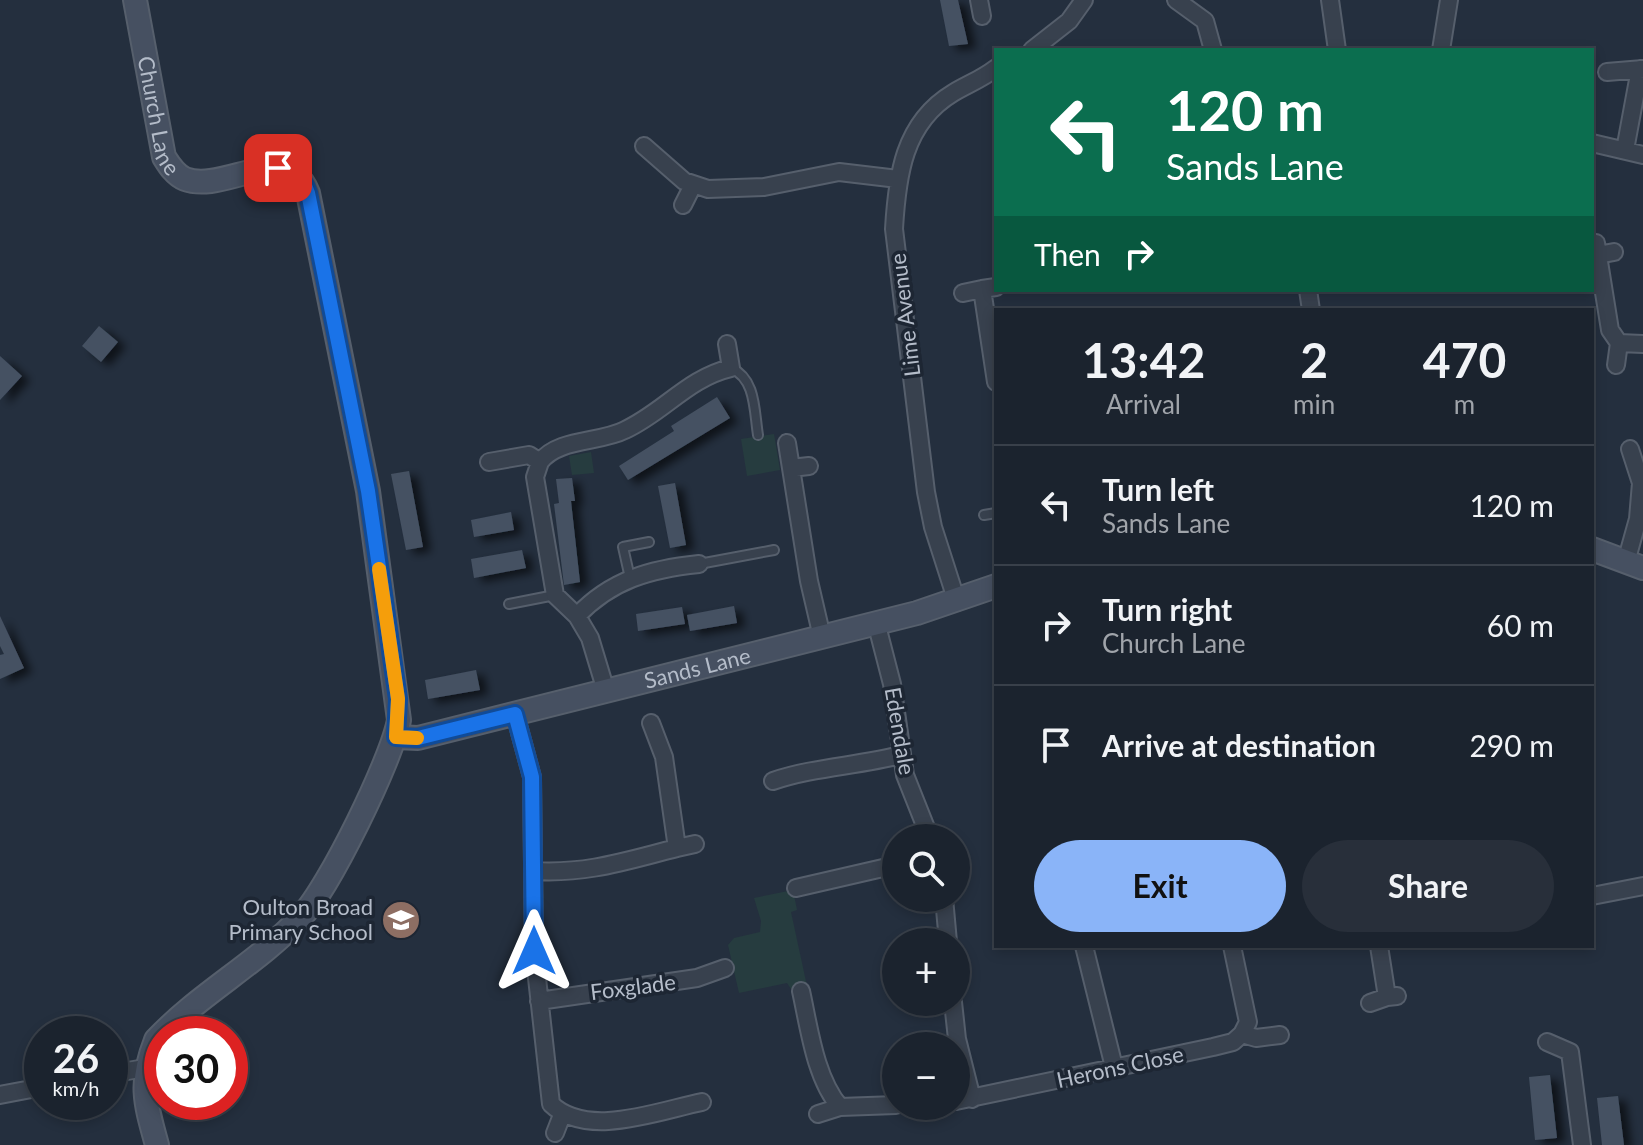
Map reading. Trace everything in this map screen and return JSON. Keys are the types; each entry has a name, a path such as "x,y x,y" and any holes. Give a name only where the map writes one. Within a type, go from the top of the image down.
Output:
{"street":[{"name":"Church Lane","path":"135,0 164,157 173,171 185,179 200,181 278,168 292,170 303,179 368,491 398,699 396,737 333,868 302,917 181,1016"},
{"path":"1035,48 1069,21 1084,0"},
{"path":"1176,0 1205,21 1212,48"},
{"path":"1330,0 1337,48"},
{"path":"1441,48 1449,0"},
{"name":"Lime Avenue","path":"957,602 933,527 926,492 894,229 898,179 907,146 924,117 953,93 994,69"},
{"path":"1607,72 1642,69 1625,150"},
{"path":"1594,143 1643,155"},
{"path":"644,146 693,185 726,190 839,172 898,179"},
{"path":"683,205 693,185"},
{"path":"1603,250 1610,330 1619,343 1616,365"},
{"path":"963,293 989,288 994,355"},
{"path":"1619,343 1643,344"},
{"path":"606,691 599,661 577,616 555,595 535,477 540,462 557,448 626,430 699,378 731,368 727,344"},
{"path":"787,443 809,581 822,637"},
{"path":"1594,550 1634,565 1642,483 1630,449"},
{"path":"489,462 529,455 540,462"},
{"path":"791,468 809,466"},
{"path":"577,616 597,596 630,578 656,569 699,564"},
{"name":"Sands Lane","path":"396,737 418,738 822,637 957,602 994,587"},
{"name":"Edendale","path":"876,622 892,684 900,755 925,824"},
{"path":"515,714 532,777 534,951 546,1088 551,1104 562,1115 581,1121 625,1117 702,1102"},
{"path":"651,723 664,757 677,848"},
{"path":"773,781 804,770 866,764 900,755"},
{"path":"534,871 564,873 608,868 695,844"},
{"path":"796,888 882,868"},
{"path":"1594,896 1643,886"},
{"path":"1084,948 1114,1067"},
{"path":"1232,948 1248,1022 1242,1034"},
{"path":"1370,1003 1392,996 1380,948"},
{"name":"Foxglade","path":"539,1001 697,978 725,968"},
{"path":"801,991 812,1039 832,1098 840,1107"},
{"name":"Herons Close","path":"970,1099 1233,1042 1242,1034 1256,1038 1280,1035"},
{"path":"1547,1042 1570,1052 1582,1145"},
{"path":"0,1095 24,1090"},
{"path":"818,1114 840,1107 882,1106"},
{"path":"555,1133 562,1115"},
{"path":"150,1120 157,1145"}],"lane":[{"path":"731,368 743,374 750,386 758,435"},
{"path":"984,515 994,513"},
{"path":"630,578 623,547 649,542"},
{"path":"699,564 774,550"},
{"path":"509,604 555,595"}],"green space":[{"path":"774,434 780,470 747,476 741,439"},
{"path":"591,452 594,473 572,475 569,456"},
{"path":"793,890 797,910 791,912 807,986 791,989 787,983 739,993 728,945 734,938 760,932 761,921 754,898"}],"building":[{"path":"940,0 958,0 968,44 949,46"},
{"path":"99,326 118,342 101,362 82,346"},
{"path":"0,356 22,376 0,400"},
{"path":"717,397 730,418 628,480 619,466 674,431 671,426"},
{"path":"409,471 423,547 406,550 391,474"},
{"path":"572,478 575,501 571,501 580,582 564,585 554,504 559,503 556,479"},
{"path":"675,483 686,545 670,548 658,486"},
{"path":"511,512 514,530 474,537 471,520"},
{"path":"522,550 526,568 474,578 471,559"},
{"path":"734,606 737,623 690,631 687,615"},
{"path":"682,607 685,624 638,631 636,614"},
{"path":"0,616 24,668 0,679 0,655 4,654 0,646"},
{"path":"476,670 480,690 428,699 425,680"},
{"path":"1550,1075 1557,1138 1535,1140 1529,1077"},
{"path":"1618,1096 1624,1145 1602,1145 1597,1098"}],"slow traffic":[{"path":"379,569 398,699 396,737 417,738"}],"place":[{"name":"Oulton Broad Primary School","path":"401,920"}],"route":[{"path":"278,168 292,170 303,179 308,193 368,491 398,699 396,737 418,738 515,714 532,777 535,825 534,951"}]}
